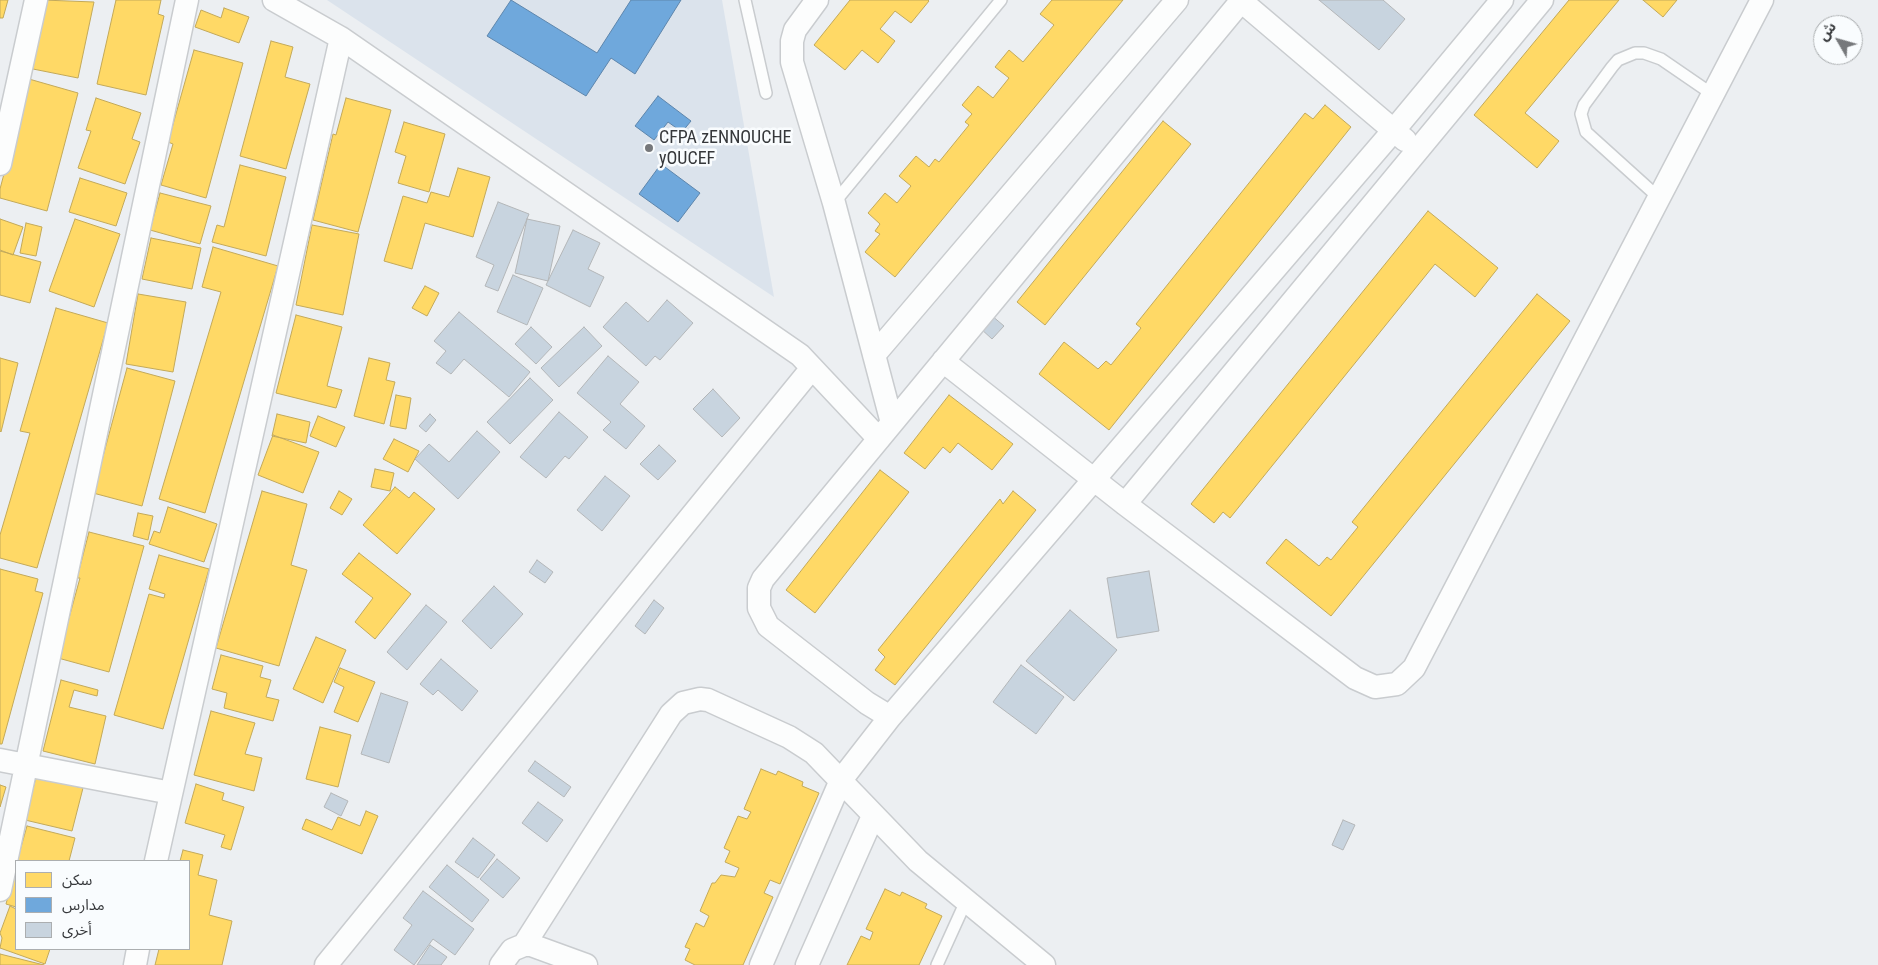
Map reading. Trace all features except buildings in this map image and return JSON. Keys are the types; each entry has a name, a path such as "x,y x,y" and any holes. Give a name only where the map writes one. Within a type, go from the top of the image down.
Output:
{"street":[{"path":"0,164 36,0"},
{"path":"0,890 187,0"},
{"path":"274,0 341,38 800,355 812,368 885,431"},
{"path":"817,0 794,30 791,51 792,62 834,204 874,355 885,431"},
{"path":"874,355 1177,0"},
{"path":"890,717 867,702 768,626 759,608 758,598 761,584 769,571 1241,0 1418,150"},
{"path":"761,965 841,780 890,717 1394,130 1502,0"},
{"path":"1125,504 1542,0"},
{"path":"943,361 1125,504 1355,678 1375,687 1397,684 1414,668 1762,0"},
{"path":"156,860 341,38"},
{"path":"326,965 812,368"},
{"path":"524,945 671,714 683,702 708,700 789,737 814,753 918,861 1044,965"},
{"path":"0,760 171,793"},
{"path":"807,965 873,816"},
{"path":"501,965 512,950 524,945 537,946 586,965"},
{"path":"135,965 138,950"}],"lane":[{"path":"745,0 766,93"},
{"path":"834,204 1001,0"},
{"path":"1658,198 1586,132 1581,114 1584,105 1618,60 1635,53 1644,53 1662,59 1712,94"},
{"path":"937,965 966,901"}],"shaded area":[{"name":"CFPA zENNOUCHE yOUCEF","path":"327,0 722,0 774,297"}],"place":[{"name":"CFPA zENNOUCHE yOUCEF","path":"649,148"}]}
